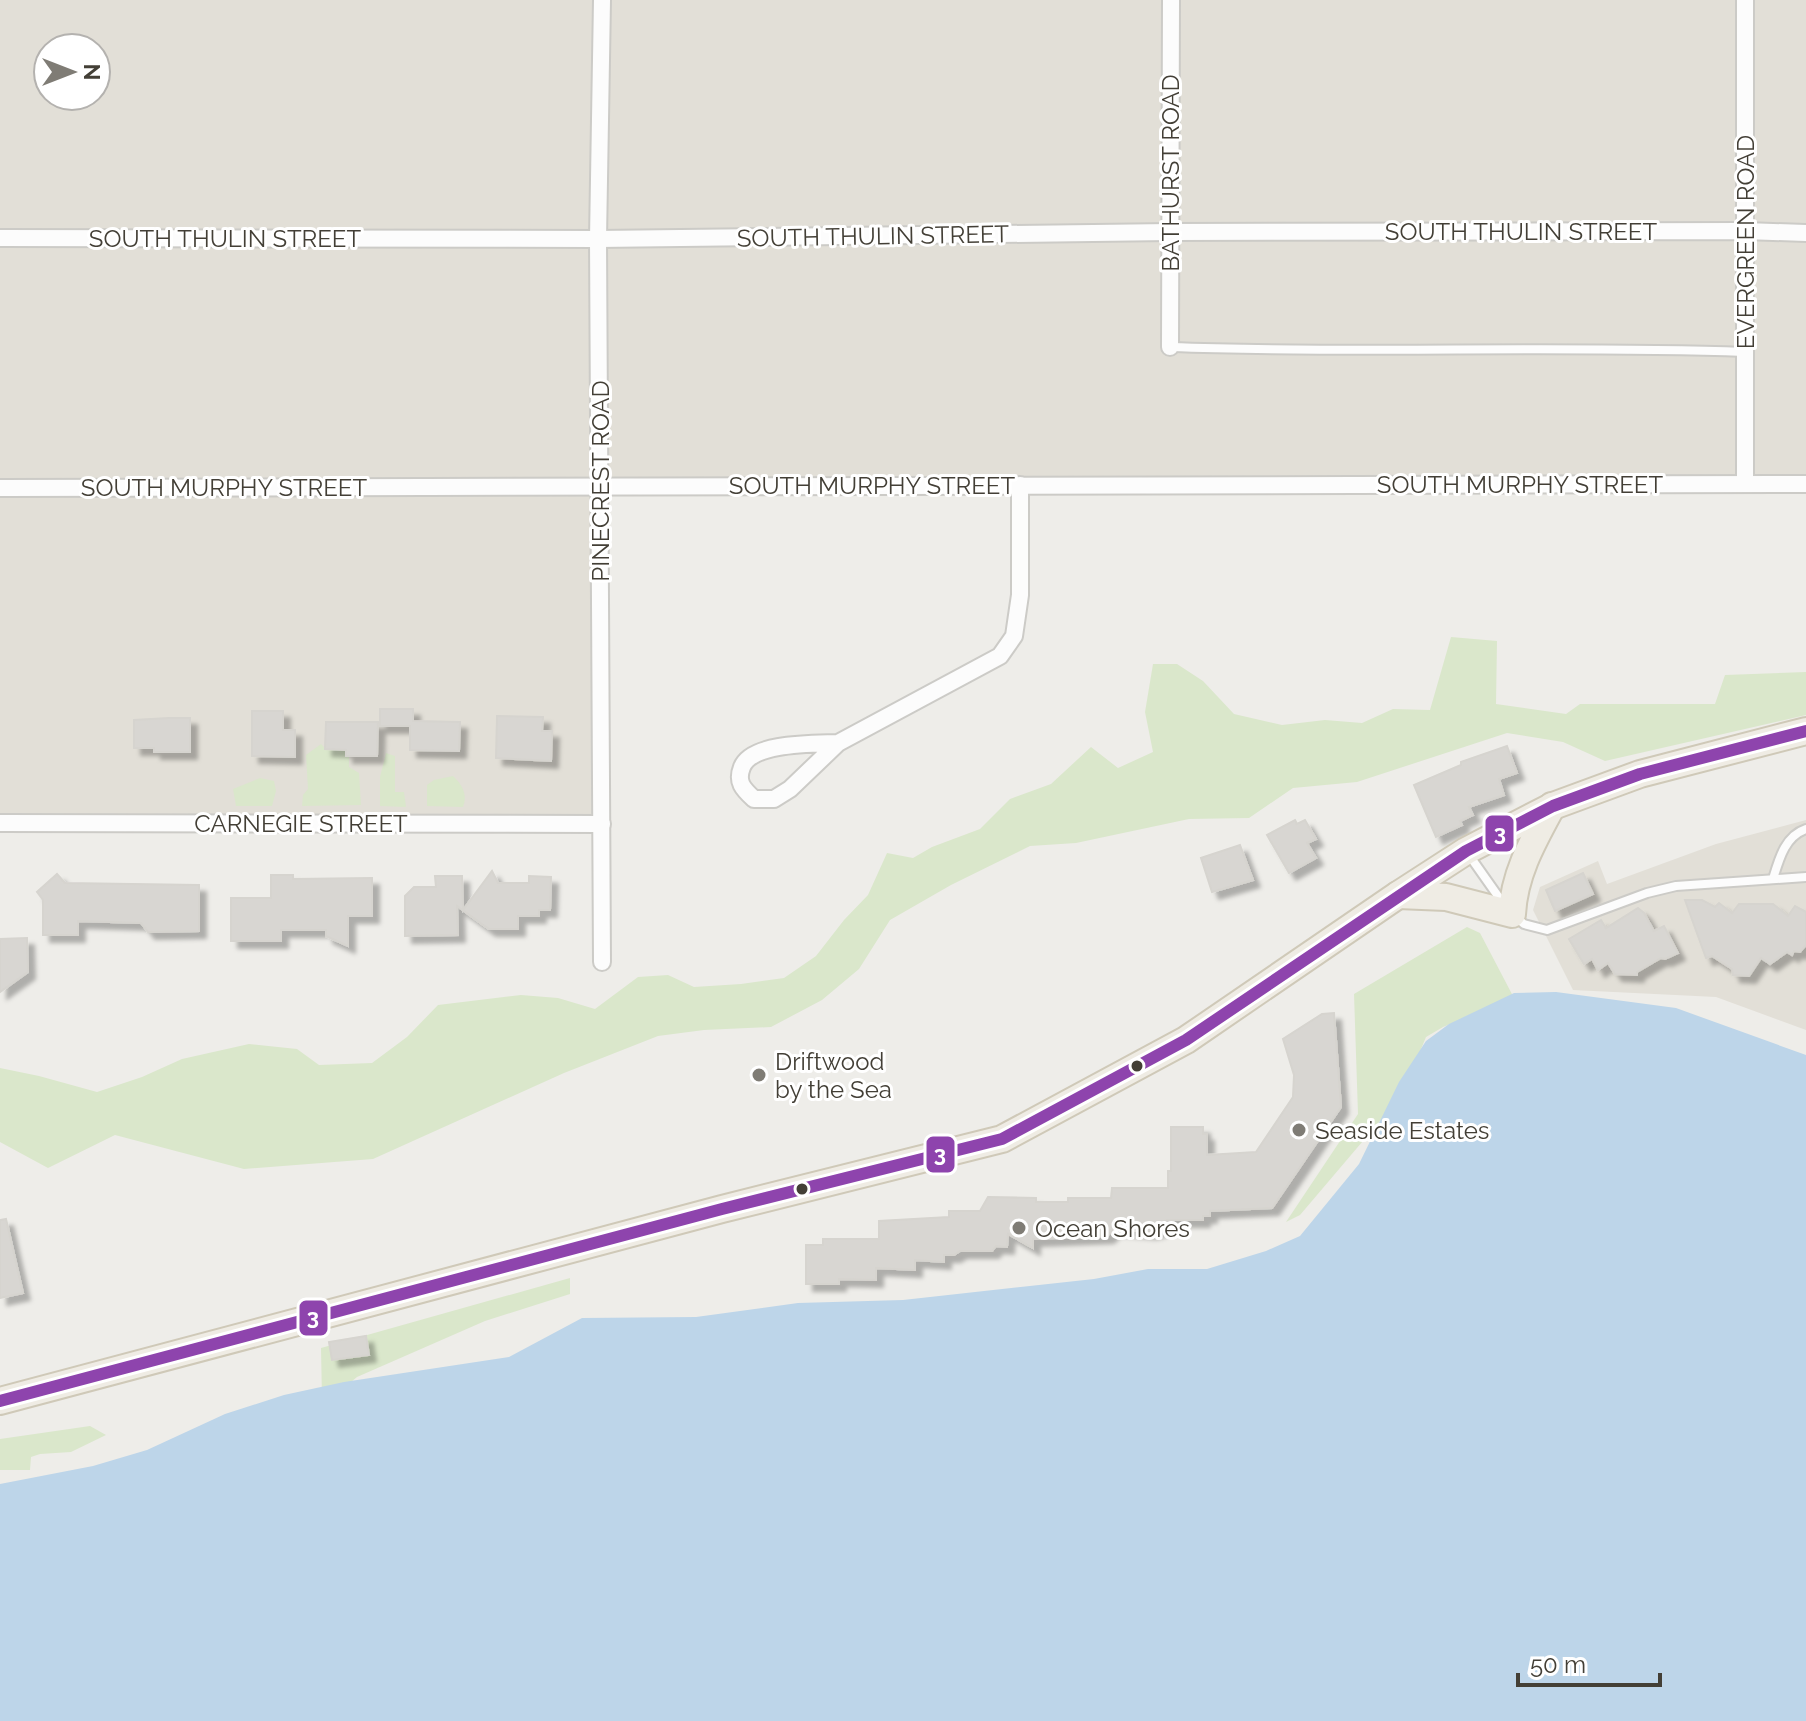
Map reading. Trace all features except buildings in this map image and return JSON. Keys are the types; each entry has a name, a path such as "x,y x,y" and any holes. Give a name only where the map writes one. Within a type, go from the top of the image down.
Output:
{"main road":[{"path":"0,1401 722,1209 1002,1139 1186,1040 1466,851 1553,806 1640,774 1806,731"},
{"path":"1398,895 1446,897 1512,914 1513,893 1520,873 1553,806"}],"street":[{"name":"PINECREST ROAD","path":"602,0 598,239 602,962"},
{"name":"BATHURST ROAD","path":"1170,347 1171,0"},
{"name":"EVERGREEN ROAD","path":"1745,0 1745,484"},
{"name":"SOUTH THULIN STREET","path":"0,238 598,239 1170,232 1806,233"},
{"name":"SOUTH MURPHY STREET","path":"0,488 1806,484"},
{"path":"838,743 757,751 745,760 739,775 742,788 754,799 774,799 790,789 838,743 1000,656 1014,636 1020,595 1020,485"},
{"name":"CARNEGIE STREET","path":"0,823 602,824"}],"lane":[{"path":"1170,347 1745,352"},
{"path":"1773,879 1782,851 1796,832 1806,829"},
{"path":"1466,851 1512,914 1524,924 1547,930 1647,893 1676,886 1806,877"}],"shaded area":[{"path":"0,0 1806,0 1806,484 602,486 602,824 0,823"},
{"path":"1806,820 1806,1030 1716,997 1573,990 1533,910 1540,887 1598,861 1607,884 1716,844"}],"green space":[{"path":"1451,637 1497,641 1496,704 1566,714 1580,704 1715,704 1725,675 1806,672 1806,715 1605,761 1563,742 1507,733 1357,782 1293,788 1249,818 1189,819 1076,843 1030,846 951,885 890,920 859,969 822,1000 771,1027 658,1036 564,1073 373,1159 244,1169 115,1135 48,1168 0,1142 0,1068 97,1092 182,1059 249,1044 297,1049 319,1065 372,1063 407,1037 438,1005 521,995 558,998 595,1009 638,977 668,975 694,987 784,978 816,956 868,895 887,853 913,858 932,847 980,829 1010,799 1051,784 1091,747 1118,768 1153,752 1145,712 1153,664 1177,664 1203,681 1234,714 1282,725 1325,720 1362,723 1393,709 1430,710"},
{"path":"321,744 326,749 346,750 349,767 359,773 361,805 302,806 303,795 308,789 306,755"},
{"path":"386,753 395,756 395,792 404,792 406,807 380,806 380,777"},
{"path":"453,776 463,790 463,807 427,806 427,785 434,780"},
{"path":"260,778 274,781 276,791 272,806 236,806 233,789"},
{"path":"1467,927 1480,933 1514,998 1426,1037 1402,1095 1300,1215 1286,1222 1358,1114 1354,994"},
{"path":"570,1278 570,1294 485,1321 357,1377 322,1399 321,1348"},
{"path":"90,1426 106,1435 71,1452 31,1457 30,1470 0,1470 0,1439"}],"water":[{"path":"1556,992 1676,1008 1806,1055 1806,1721 0,1721 0,1484 93,1466 147,1450 225,1414 284,1395 344,1382 509,1357 582,1318 696,1317 798,1303 903,1300 1094,1279 1148,1269 1207,1269 1266,1251 1300,1236 1359,1164 1399,1082 1426,1041 1449,1024 1514,993"}],"transit line":[{"name":"3","path":"0,1401 722,1209 1002,1139 1186,1040 1466,851 1553,806 1640,774 1806,731"}],"place":[{"name":"Driftwood by the Sea","path":"759,1075"},
{"name":"Seaside Estates","path":"1299,1130"},
{"name":"Ocean Shores","path":"1019,1228"}]}
